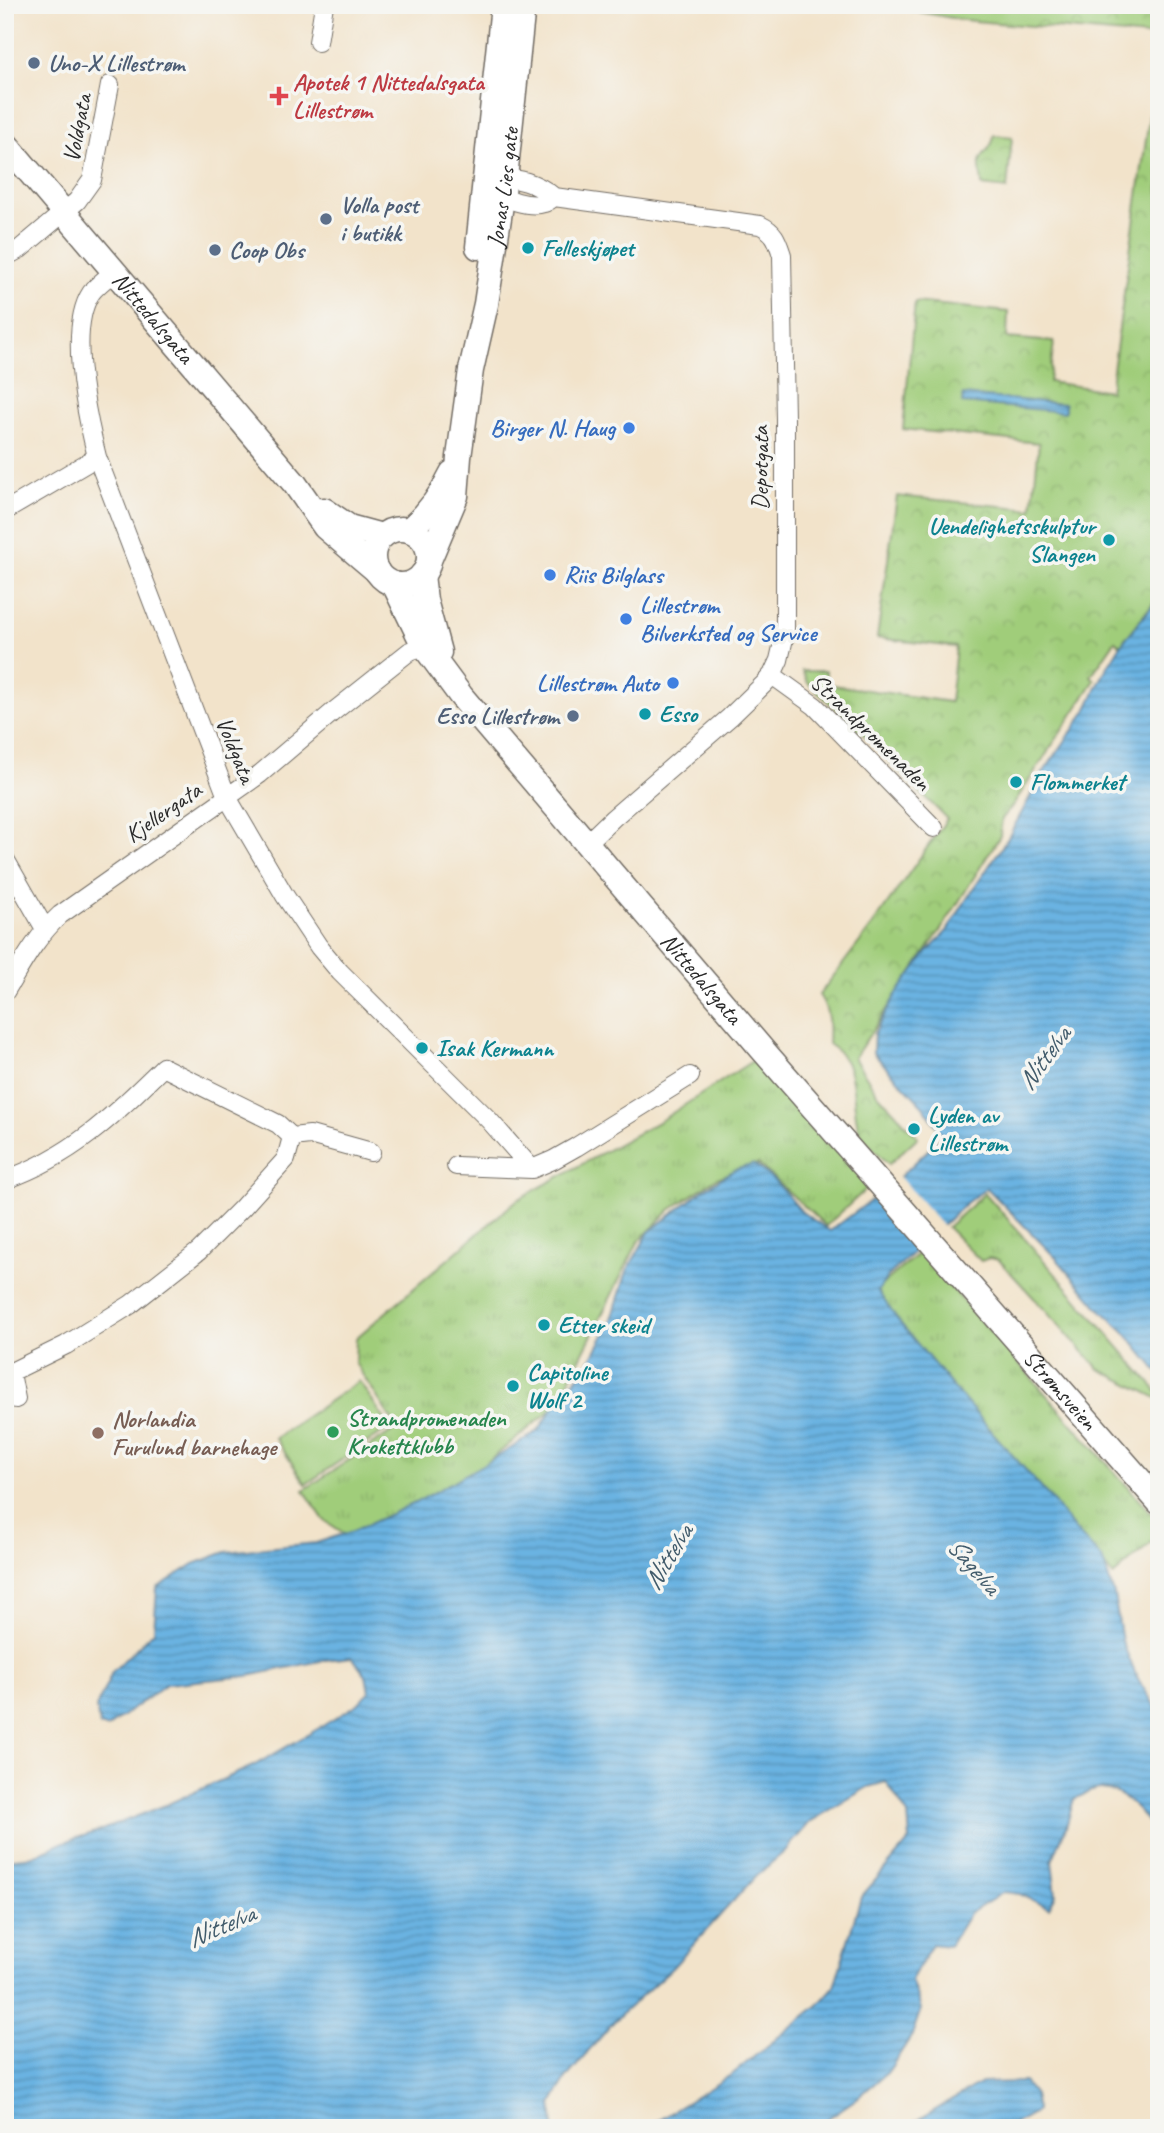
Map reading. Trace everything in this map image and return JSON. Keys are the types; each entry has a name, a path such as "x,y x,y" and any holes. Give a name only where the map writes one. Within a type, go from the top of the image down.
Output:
{"main road":[{"name":"Jonas Lies gate","path":"497,187 503,5"},
{"name":"Jonas Lies gate","path":"426,567 456,496 471,370 469,327 497,187 523,5"},
{"name":"Nittedalsgata","path":"5,143 57,217 115,271 301,492 325,527 386,577 430,644 446,676 586,844 961,1277"},
{"name":"Jonas Lies gate","path":"409,530 427,514 444,491 459,457"},
{"name":"Nittedalsgata","path":"301,492 349,527 382,537"},
{"path":"395,530 409,530 422,538 426,545 426,567 410,583 386,577 374,562 373,553 382,537 395,530"},
{"name":"Nittedalsgata","path":"426,567 425,600 430,644"},
{"name":"Strømsveien","path":"961,1277 1159,1502"}],"street":[{"path":"318,42 324,5"},
{"name":"Voldgata","path":"5,257 20,249 77,201 92,180 110,85"},
{"name":"Depotgata","path":"497,187 524,203 544,203 554,197 748,223 769,230 777,237 782,255 785,634 779,660 772,675 730,718 613,817 586,844"},
{"name":"Voldgata","path":"115,271 92,292 84,310 81,354 86,413 97,457 228,797 285,896 319,947 340,972 489,1120 532,1169"},
{"path":"5,511 97,457"},
{"name":"Kjellergata","path":"6,990 44,929 260,774 410,651 430,644"},
{"name":"Strandpromenaden","path":"772,675 815,706 934,828"},
{"path":"5,859 44,929"},
{"path":"5,1180 27,1172 73,1147 117,1112 163,1067 278,1124 292,1138"},
{"path":"456,1166 532,1169 576,1147 690,1076"},
{"path":"292,1138 310,1135 371,1152"},
{"path":"16,1399 8,1374 66,1345 130,1305 199,1251 286,1159 292,1138"}],"green space":[{"path":"881,5 1159,5 1159,37 963,20"},
{"path":"1159,49 1159,595 1121,645 1115,641 1091,676 1095,680 1002,819 1000,836 944,925 854,1058 877,1093 918,1137 889,1164 859,1130 850,1072 839,1052 828,1044 827,1013 819,995 872,926 947,819 807,682 802,671 826,671 826,684 950,702 956,647 877,638 897,496 1032,509 1039,443 903,429 915,302 1008,312 1007,338 1054,342 1049,382 1110,391"},
{"path":"994,135 1012,137 1007,189 982,186 980,162"},
{"path":"763,1054 873,1183 826,1226 758,1164 717,1178 670,1210 638,1242 557,1405 457,1487 362,1545 324,1520 304,1490 397,1428 355,1363 356,1338 517,1200 660,1121"},
{"path":"985,1193 1159,1393 1159,1399 1099,1369 999,1260 989,1258 981,1261 947,1227"},
{"path":"920,1252 1159,1522 1159,1536 1113,1576 870,1295"},
{"name":"Strandpromenaden Krokettklubb","path":"359,1381 390,1427 306,1484 275,1438"}],"water":[{"path":"963,395 1065,404 1065,412 962,403"},
{"path":"1159,597 1159,1373 1124,1331 1100,1309 1057,1259 987,1188 966,1203 888,1276 878,1291 897,1319 952,1386 1102,1558 1114,1595 1122,1641 1137,1678 1159,1712 1159,1836 1133,1805 1109,1790 1097,1789 1074,1799 1052,1861 1056,1895 1049,1908 1020,1894 1004,1892 969,1914 949,1946 932,1944 911,1980 921,2009 912,2035 888,2072 856,2099 814,2128 646,2128 734,2073 818,2005 834,1987 861,1897 910,1840 908,1815 886,1782 868,1787 810,1822 785,1851 755,1877 672,1968 615,2020 567,2077 552,2103 554,2128 5,2128 5,1859 33,1856 168,1804 253,1766 358,1704 369,1692 366,1675 352,1657 325,1660 248,1676 166,1684 107,1728 100,1726 96,1708 112,1672 154,1631 157,1588 194,1564 226,1552 316,1543 353,1531 415,1503 538,1431 557,1402 589,1363 611,1322 627,1271 649,1232 703,1190 734,1170 754,1164 776,1182 802,1212 830,1231 889,1187 943,1136 924,1107 873,1053 874,1034 895,996 925,955 947,931 1008,838 1043,773 1086,711 1122,643"},
{"path":"1024,2082 1034,2095 1037,2111 1007,2128 905,2128 981,2083"}],"pier":[{"path":"897,1174 945,1229 923,1250 886,1184"}],"place":[{"name":"Uno-X Lillestrøm","path":"34,63"},
{"name":"Apotek 1 Nittedalsgata Lillestrøm","path":"279,96"},
{"name":"Volla post i butikk","path":"326,219"},
{"name":"Felleskjøpet","path":"528,248"},
{"name":"Coop Obs","path":"215,250"},
{"name":"Birger N. Haug","path":"629,428"},
{"name":"Uendelighetsskulptur Slangen","path":"1109,540"},
{"name":"Riis Bilglass","path":"550,575"},
{"name":"Lillestrøm Bilverksted og Service","path":"626,619"},
{"name":"Lillestrøm Auto","path":"673,683"},
{"name":"Esso","path":"645,714"},
{"name":"Esso Lillestrøm","path":"573,716"},
{"name":"Flommerket","path":"1016,782"},
{"name":"Isak Kermann","path":"422,1048"},
{"name":"Lyden av Lillestrøm","path":"914,1129"},
{"name":"Etter skeid","path":"544,1325"},
{"name":"Capitoline Wolf 2","path":"513,1386"},
{"name":"Strandpromenaden Krokettklubb","path":"333,1432"},
{"name":"Norlandia Furulund barnehage","path":"98,1433"}],"water label":[{"name":"Nittelva","path":"1044,1058"},
{"name":"Nittelva","path":"668,1557"},
{"name":"Sagelva","path":"974,1566"},
{"name":"Nittelva","path":"221,1926"}]}
